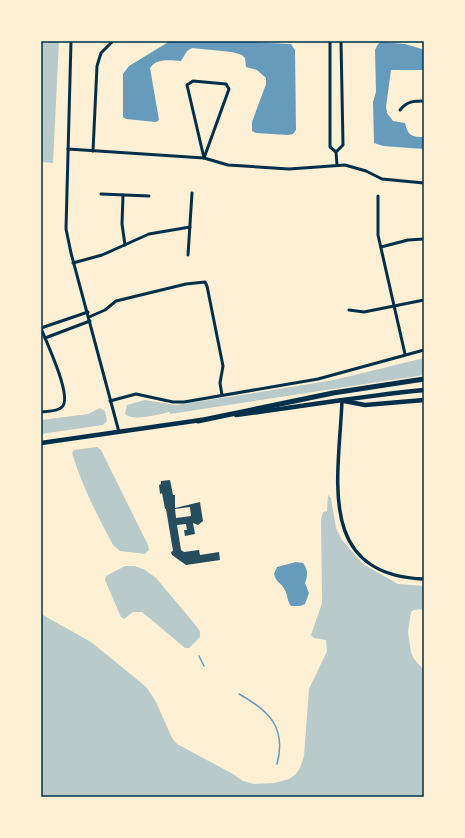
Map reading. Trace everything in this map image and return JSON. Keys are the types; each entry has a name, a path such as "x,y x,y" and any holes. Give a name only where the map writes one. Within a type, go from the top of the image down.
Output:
{"highway":[{"path":"198,421 333,393 424,379"}],"main road":[{"path":"41,443 342,401 364,395 424,390"},
{"path":"342,401 365,405 424,400"}],"street":[{"path":"71,41 66,229 73,263 88,312 119,432"},
{"path":"93,151 97,66 101,53 113,41"},
{"path":"330,41 330,147 336,152 337,165"},
{"path":"336,152 343,145 341,41"},
{"path":"193,81 226,84 229,89 204,158 187,85 193,81"},
{"path":"400,110 404,105 410,102 424,101"},
{"path":"68,149 204,158 228,165 289,169 337,165 360,168 382,179 424,183"},
{"path":"188,256 192,193"},
{"path":"101,194 149,196"},
{"path":"124,195 122,224 125,245"},
{"path":"378,196 378,235 406,354"},
{"path":"73,263 125,245 148,234 190,227"},
{"path":"381,247 408,240 424,239"},
{"path":"89,317 105,310 116,301 186,284 205,282 223,366 220,376 222,395"},
{"path":"349,310 364,312 424,300"},
{"path":"41,412 58,410 65,402 64,385 41,328 88,312"},
{"path":"45,338 90,321"},
{"path":"110,401 136,394 173,402 222,395 318,379 424,350"},
{"path":"342,401 337,489 338,507 344,531 354,549 381,571 405,578 424,579"}],"shaded area":[{"path":"41,41 59,41 53,163 41,162"},
{"path":"424,358 424,375 170,414 170,412 153,416 134,417 125,414 127,405 145,400 175,405 242,395 334,380"},
{"path":"100,408 105,411 107,421 103,425 41,434 41,420 88,414"},
{"path":"97,447 101,450 148,545 149,550 145,554 120,551 113,545 90,500 72,453 74,450"},
{"path":"328,495 331,498 336,528 342,540 363,564 398,584 424,586 424,609 414,610 411,612 408,632 411,652 414,659 424,670 424,797 41,797 41,614 91,642 147,688 156,702 172,738 177,744 233,774 243,781 254,784 274,783 289,779 296,774 300,768 304,756 309,689 327,651 326,640 314,638 311,635 322,603 321,520 323,512 327,511"},
{"path":"125,566 135,566 145,570 156,578 193,622 200,631 200,637 189,648 185,648 142,612 133,612 124,619 121,617 105,580 106,576"}],"water":[{"path":"170,41 227,41 291,44 295,50 296,130 293,134 288,135 256,133 252,131 252,122 266,84 266,78 257,70 246,67 245,58 242,55 232,52 192,48 187,51 181,61 160,61 150,68 159,120 156,122 126,119 123,117 123,74 129,66"},
{"path":"381,42 405,44 422,49 424,54 424,70 391,70 386,107 387,113 393,121 405,123 411,135 416,137 424,137 424,149 383,146 374,143 373,102 376,92 375,50"},
{"path":"296,562 303,563 307,570 307,578 305,583 309,593 305,604 300,606 291,606 285,590 274,574 277,567"}],"building":[{"path":"170,480 173,495 175,495 175,508 200,502 203,521 198,525 193,523 195,534 185,536 184,530 187,530 186,524 177,525 181,550 184,552 199,550 200,555 219,552 220,560 186,565 172,555 171,552 173,551 166,509 162,493 160,494 159,485 161,484 161,481","holes":["190,507 191,516 176,518 175,509"]}],"waterway":[{"path":"199,656 204,666"},
{"path":"239,694 259,706 273,721 279,740 277,764"}]}
